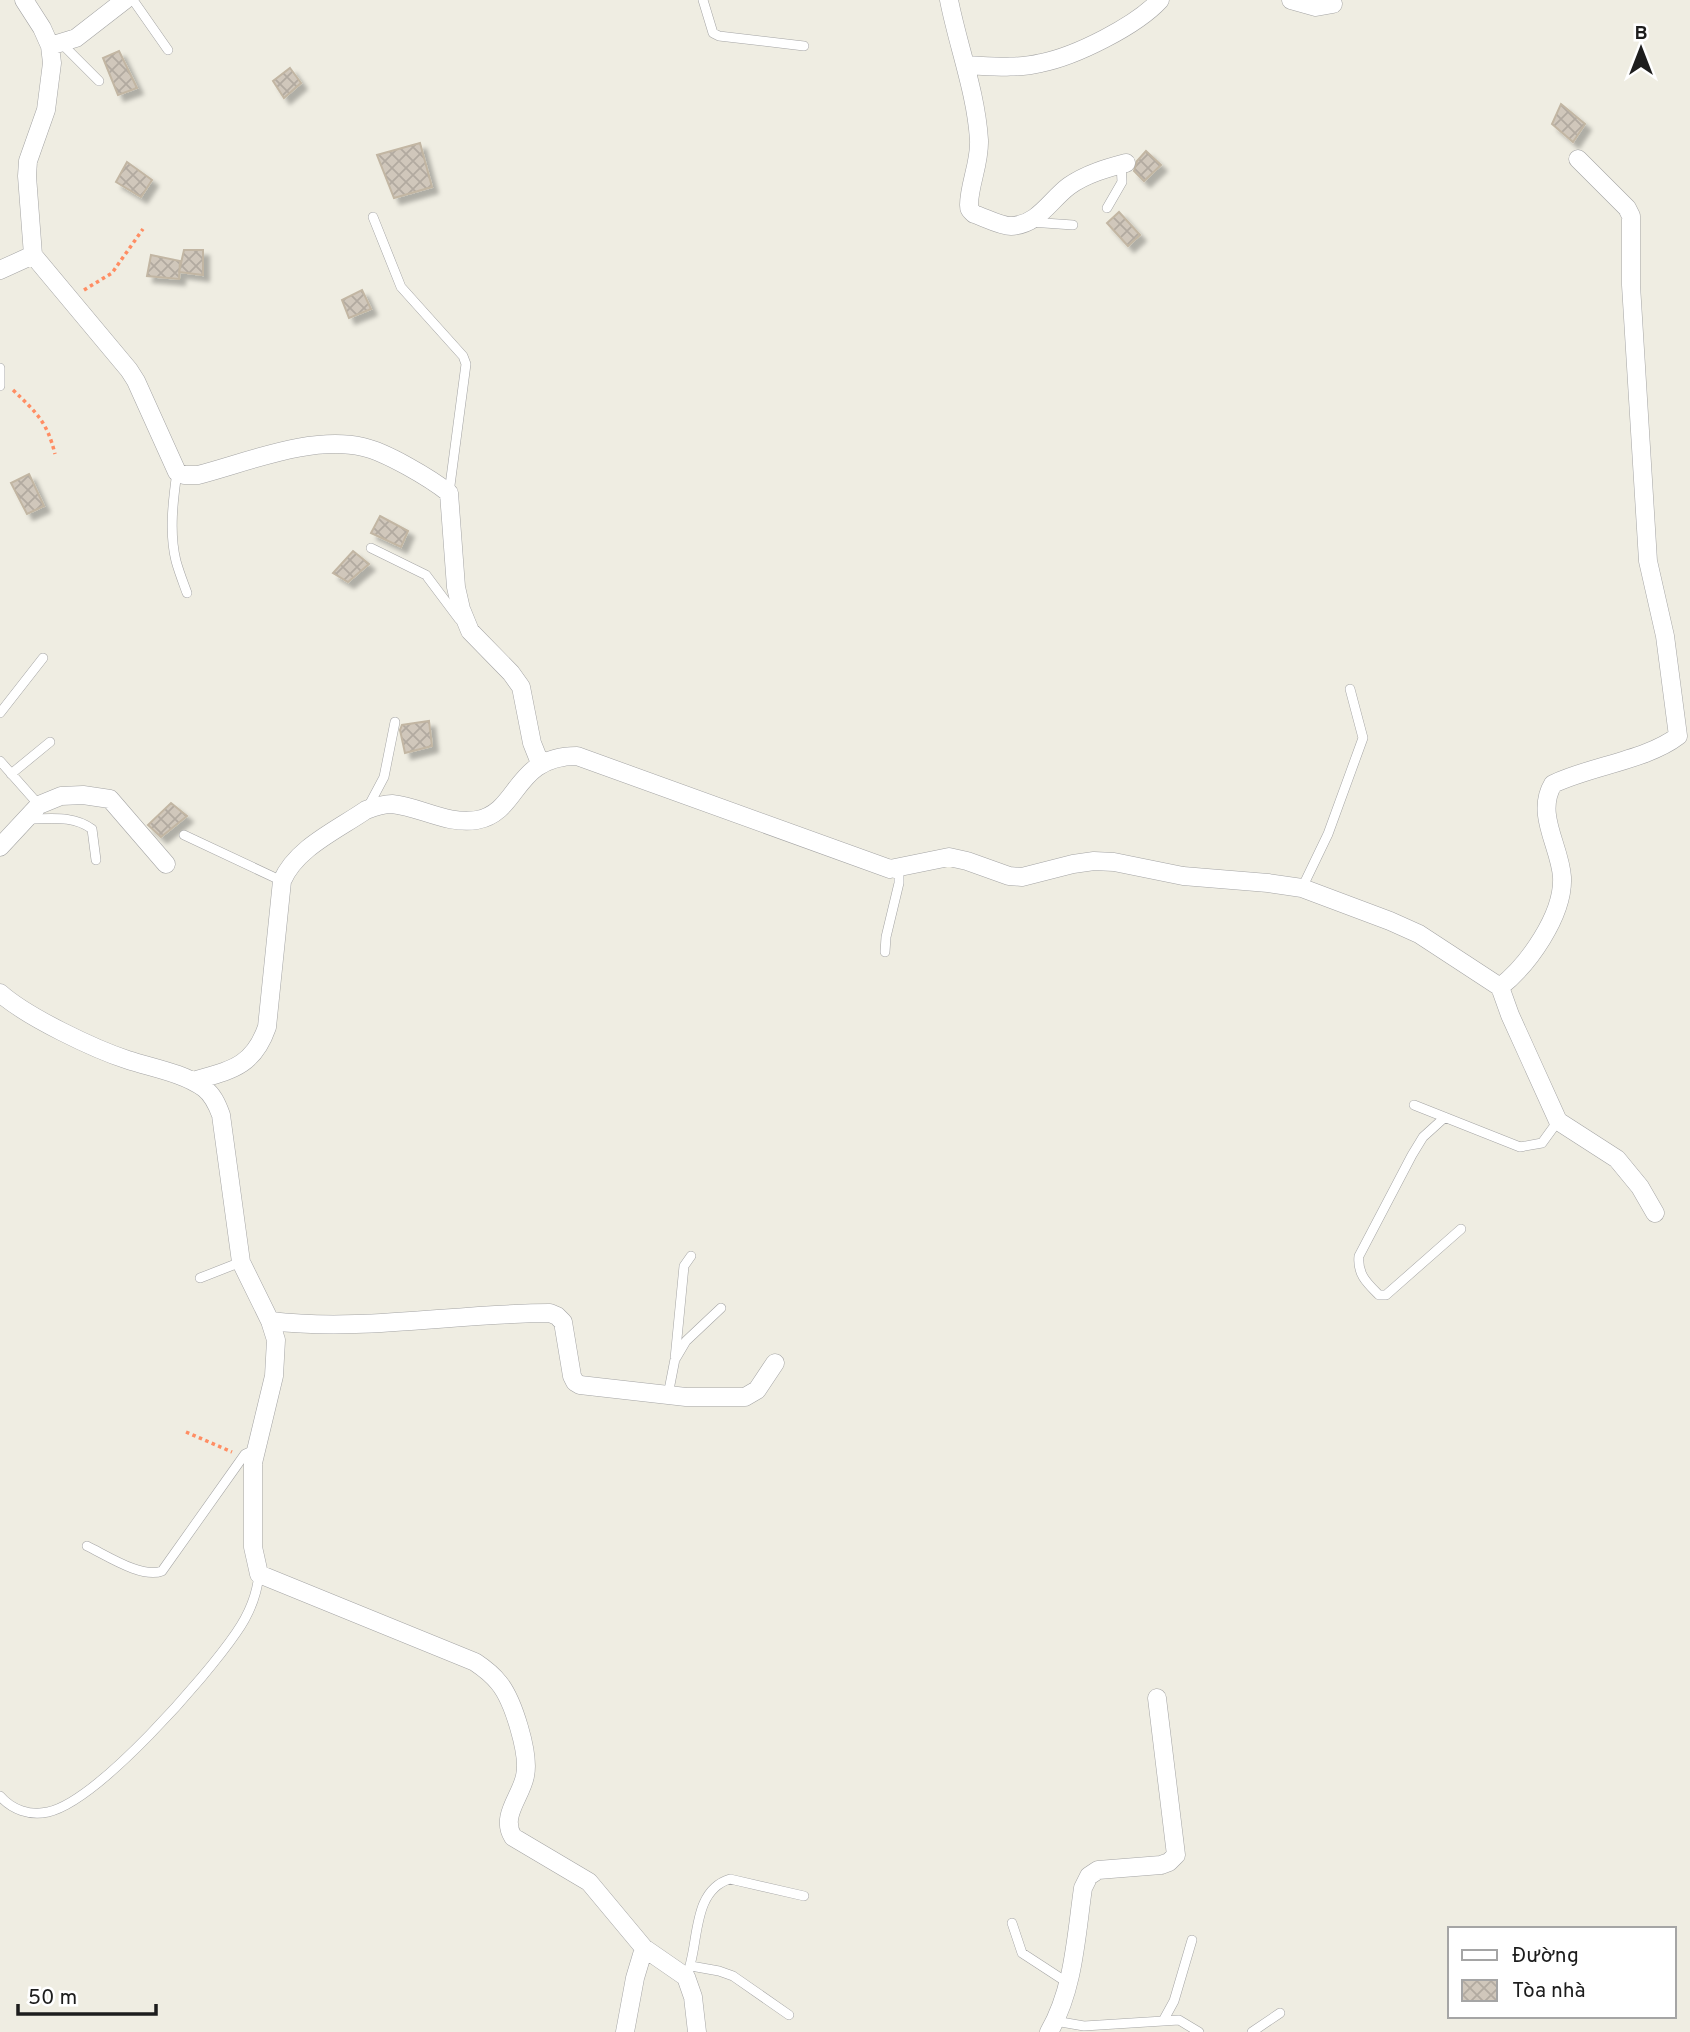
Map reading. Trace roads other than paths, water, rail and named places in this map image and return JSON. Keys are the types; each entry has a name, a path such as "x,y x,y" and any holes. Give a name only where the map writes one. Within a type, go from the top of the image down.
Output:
{"street":[{"path":"24,0 56,45"},
{"path":"56,45 76,38 125,0"},
{"path":"949,0 977,121 979,143 970,210 974,214 1009,226 1029,222 1068,187 1089,175 1123,164"},
{"path":"965,65 1041,64 1102,40 1147,13 1160,0"},
{"path":"1292,0 1315,7 1333,4"},
{"path":"56,45 46,110 27,169 33,254 136,381 177,472 198,475 309,446 338,444 364,447 386,455 449,493 456,587 461,609 471,631 521,687 532,743 540,763"},
{"path":"1500,987 1516,974 1541,941 1556,908 1562,880 1559,857 1548,823 1546,802 1553,784 1574,774 1652,749 1678,736 1665,636 1648,561 1631,285 1631,216 1627,208 1578,159"},
{"path":"0,270 33,254"},
{"path":"193,1080 230,1070 247,1061 260,1046 267,1027 282,881 288,866 299,856 366,810 392,804 447,819 477,820 497,812 528,773 540,763 562,756 577,756 890,869 932,859 949,858 967,860 1009,876 1022,877 1073,864 1114,862 1183,876 1302,888 1390,920 1419,934 1500,987 1558,1121 1617,1159 1640,1187 1655,1213"},
{"path":"0,847 33,812 61,796 83,795 110,799 166,864"},
{"path":"2,1000 109,1054 193,1080 212,1095 221,1115 241,1262 270,1321 276,1340 274,1377 250,1452 253,1547 259,1574 475,1662 491,1673 502,1685 509,1699 526,1754 525,1780 508,1819 508,1829 513,1837 589,1882 644,1948 688,1971 697,2032"},
{"path":"270,1321 326,1325 402,1323 550,1313 557,1315 564,1322 575,1382 580,1385 686,1397 745,1397 757,1390 775,1363"},
{"path":"1052,2027 1069,1983 1083,1888 1089,1876 1098,1870 1161,1865 1176,1856 1157,1698"},
{"path":"625,2032 635,1978 644,1948"}],"lane":[{"path":"133,0 168,50"},
{"path":"703,0 713,33 719,36 804,46"},
{"path":"56,45 99,81"},
{"path":"1107,208 1122,182 1123,164"},
{"path":"373,217 401,287 463,356 466,364 449,493"},
{"path":"1029,222 1073,225"},
{"path":"0,368 1,383"},
{"path":"177,472 173,497 173,543 175,559 187,593"},
{"path":"371,548 426,575 433,581 452,611 471,631"},
{"path":"0,713 43,657"},
{"path":"1302,888 1328,834 1363,738 1350,689"},
{"path":"366,810 384,777 395,722"},
{"path":"11,774 50,742"},
{"path":"0,761 11,774 33,812 70,818 92,829 96,860"},
{"path":"184,835 282,881"},
{"path":"885,952 900,883 899,876 890,869"},
{"path":"1414,1105 1520,1147 1542,1143 1558,1121"},
{"path":"1444,1118 1423,1137 1412,1155 1359,1256 1358,1268 1379,1295 1386,1295 1461,1229"},
{"path":"668,1395 675,1359 684,1266 691,1256"},
{"path":"200,1278 241,1262"},
{"path":"675,1359 686,1341 721,1308"},
{"path":"87,1546 142,1572 155,1574 162,1571 250,1452"},
{"path":"0,1796 9,1806 26,1812 47,1812 71,1804 111,1772 180,1704 237,1632 257,1592 259,1574"},
{"path":"789,2015 733,1976 719,1970 688,1971 696,1923 713,1888 721,1882 730,1880 804,1896"},
{"path":"1012,1923 1022,1953 1069,1983"},
{"path":"1163,2021 1174,2001 1192,1940"},
{"path":"1252,2032 1280,2013"},
{"path":"1052,2027 1179,2020 1199,2032"}]}
